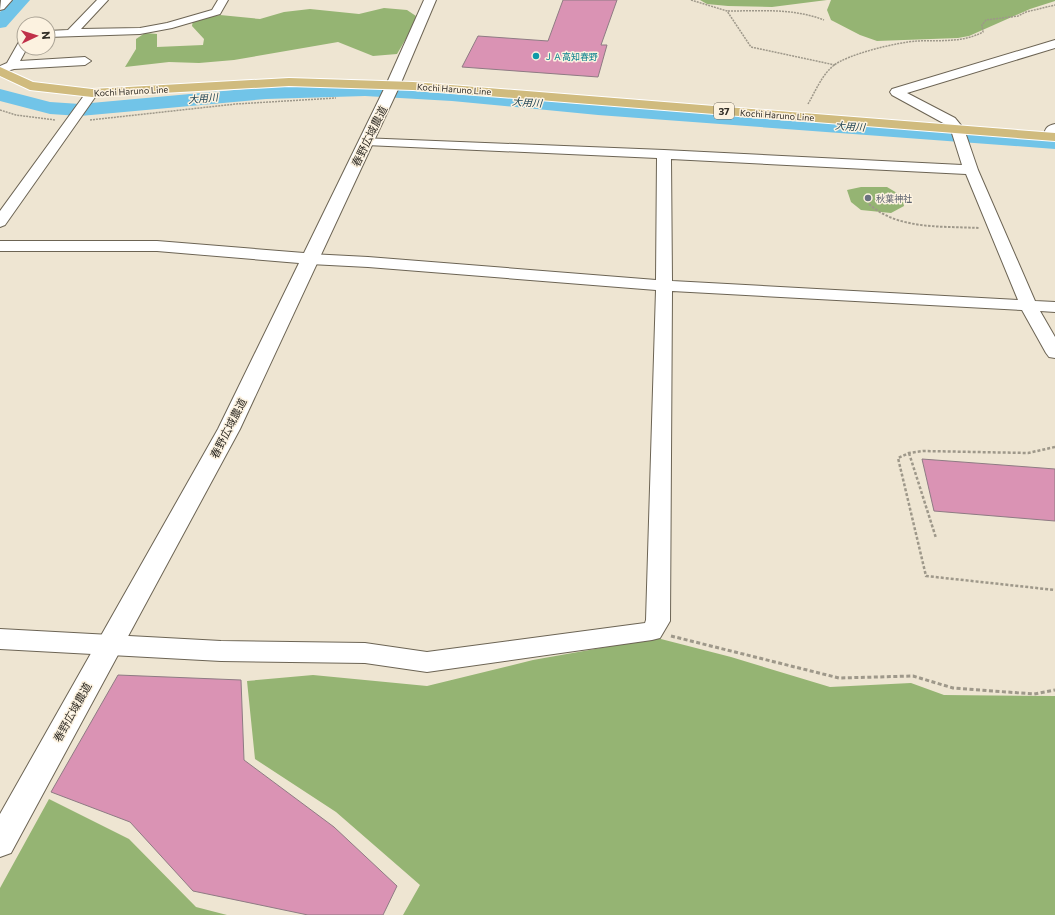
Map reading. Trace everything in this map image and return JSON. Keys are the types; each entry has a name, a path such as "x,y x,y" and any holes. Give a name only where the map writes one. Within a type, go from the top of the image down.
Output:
{"main road":[{"name":"Kochi Haruno Line","path":"4,69 30,86 90,97 289,82 393,85 455,88 801,117 959,133 1054,134"}],"street":[{"path":"0,7 7,0"},
{"path":"72,33 103,0"},
{"path":"56,34 122,32 168,26 216,12 223,0"},
{"name":"春野広域農道","path":"0,843 229,429 393,85 430,0"},
{"path":"1055,44 896,92 950,121 959,133 971,170 1029,307 1055,353"},
{"path":"4,69 16,53"},
{"path":"4,69 85,61"},
{"path":"0,222 90,97"},
{"path":"366,140 971,170"},
{"path":"0,639 105,654 221,651 364,653 427,662 652,631 658,621 664,286 664,154"},
{"path":"0,246 157,246 664,286 1029,307 1055,307"}],"path":[{"path":"691,0 727,11 792,12 814,15 824,20"},
{"path":"801,117 820,84 835,65 850,57 914,41 957,41 974,38 983,32 982,25 986,20 1018,16 1026,12 1055,5"},
{"path":"727,11 747,43 752,47 835,65"},
{"path":"0,110 16,115 74,120 236,104 342,98"},
{"path":"869,204 874,210 894,220 997,230"},
{"path":"1055,447 1028,453 923,451 909,453 898,458 926,576 1055,590"},
{"path":"909,453 936,538"},
{"path":"652,631 839,678 913,676 953,688 1034,694 1055,690"}],"green space":[{"path":"700,0 827,0 772,7 707,4"},
{"path":"831,0 1055,1 1030,9 969,36 958,38 877,41 860,35 831,20 827,10"},
{"path":"384,8 407,10 416,16 411,30 397,54 373,56 338,42 234,60 199,63 169,62 125,67 136,49 136,39 145,33 157,34 157,47 203,45 204,39 192,26 193,20 220,15 260,19 284,12 310,9 359,14"},
{"path":"861,187 887,187 902,196 904,206 891,213 861,210 851,202 847,190"},
{"path":"657,638 731,657 830,687 911,683 944,695 1055,696 1055,915 403,915 420,885 336,812 255,759 247,681 313,675 427,686 533,660"},
{"path":"49,799 129,839 196,907 227,915 0,915 0,888"}],"building":[{"name":"ＪＡ高知春野","path":"563,0 617,0 601,45 607,45 598,77 462,67 478,36 548,41"},
{"path":"922,459 1055,469 1055,521 934,511"},
{"path":"118,675 241,680 244,760 334,827 397,886 383,915 308,915 193,891 130,822 51,792"}],"waterway":[{"path":"0,23 21,0"},
{"name":"大用川","path":"0,95 50,108 80,110 105,109 291,91 394,91 598,109 1055,142"}],"place":[{"name":"ＪＡ高知春野","path":"536,56"},
{"name":"秋葉神社","path":"868,198"}]}
